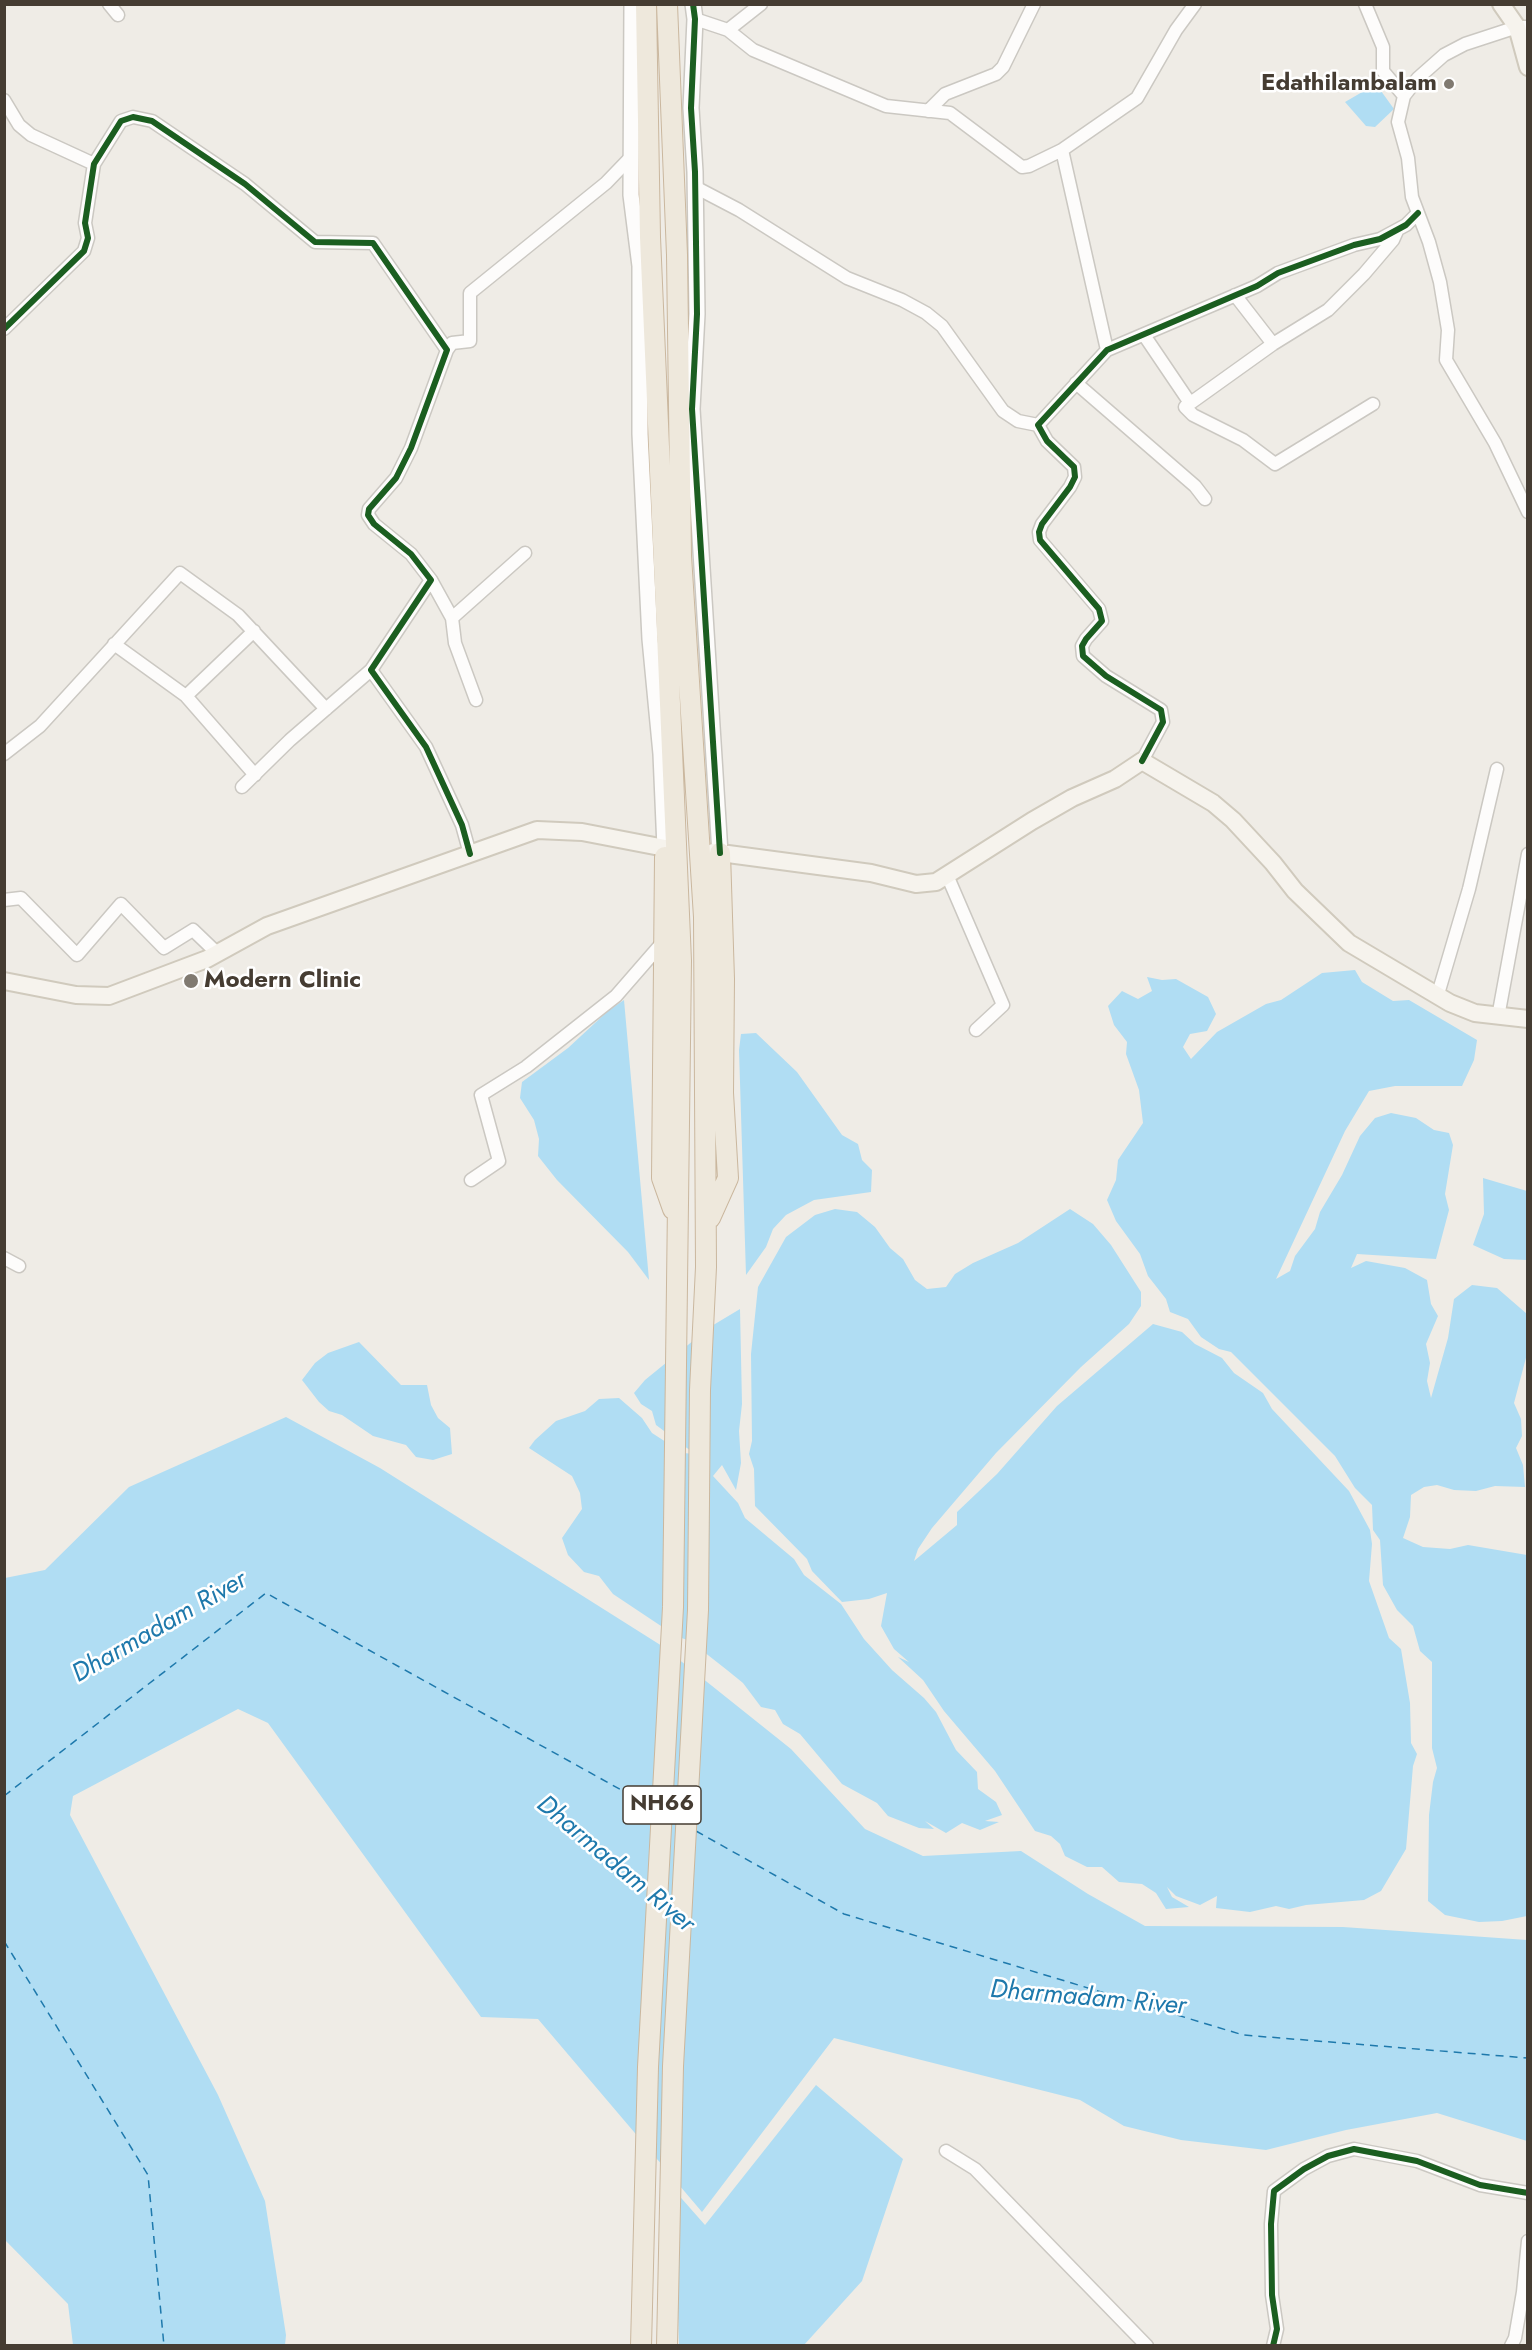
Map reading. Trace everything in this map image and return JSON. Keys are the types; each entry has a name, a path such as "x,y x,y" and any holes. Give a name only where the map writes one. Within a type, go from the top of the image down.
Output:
{"highway":[{"name":"NH66","path":"641,2346 648,2067 673,1607 680,922 650,248 646,4"},
{"name":"NH66","path":"667,4 677,232 681,556 704,917 706,1227 700,1390 698,1610 673,2066 667,2346"},
{"path":"665,848 662,1178 678,1223"},
{"path":"706,1227 728,1178 723,1093 724,979 716,852"}],"main road":[{"path":"1501,4 1522,27 1527,67"},
{"path":"716,852 861,872 916,884 936,882 1032,821 1072,798 1115,779 1142,761 1213,803 1233,820 1273,862 1295,891 1349,943 1438,994 1475,1012 1498,1017 1527,1019"},
{"path":"4,981 76,994 109,996 217,953 267,926 537,830 582,832 665,848"}],"street":[{"path":"109,4 118,15"},
{"path":"632,4 631,195 640,266 639,434 650,639 661,754 665,848"},
{"path":"728,30 760,4"},
{"path":"928,111 945,94 996,74 1003,67 1034,4"},
{"path":"716,852 692,409 697,314 691,108 694,12 728,30 753,50 886,106 950,113 1022,167 1062,150 1137,98 1176,30 1195,4"},
{"path":"1365,4 1383,47 1383,71 1404,96"},
{"path":"1522,27 1465,44 1444,55 1418,78 1404,96 1398,122 1408,158 1412,197 1430,242 1442,291 1448,330 1446,360 1495,443 1527,512"},
{"path":"4,100 19,125 31,135 94,164"},
{"path":"4,329 84,251 88,238 85,224 94,164 121,121 133,117 152,121 245,184 315,242 373,243 447,350"},
{"path":"1062,150 1107,350"},
{"path":"476,700 455,643 452,618 430,580 411,554 374,524 368,516 369,508 396,478 411,448 447,350 452,343 459,340 470,341 470,293 606,183 632,156"},
{"path":"695,187 739,210 848,278 902,300 926,313 942,326 1003,411 1018,421 1038,425 1047,441 1074,467 1075,477 1070,488 1042,524 1039,532 1040,540 1099,609 1102,621 1082,646 1083,656 1106,676 1161,710 1162,722 1142,761"},
{"path":"1038,425 1107,350 1235,295 1278,273 1354,245 1380,239 1398,230 1418,213"},
{"path":"1373,404 1275,464 1243,440 1187,411 1185,407 1273,344 1328,310 1394,240 1398,230"},
{"path":"1235,295 1273,344"},
{"path":"1144,335 1190,403"},
{"path":"1076,383 1195,486 1205,499"},
{"path":"452,618 525,553"},
{"path":"4,754 40,726 180,573 238,615 326,709"},
{"path":"242,787 371,670 430,580"},
{"path":"186,696 254,631"},
{"path":"114,644 186,696 255,775"},
{"path":"371,670 426,747 462,825 470,854"},
{"path":"1438,994 1469,889 1497,769"},
{"path":"1498,1017 1527,854"},
{"path":"947,875 1003,1005 976,1030"},
{"path":"4,900 21,898 77,955 121,904 165,948 194,930 217,953"},
{"path":"471,1180 499,1161 481,1095 526,1067 616,996 663,942"},
{"path":"4,1258 19,1266"},
{"path":"1273,2346 1277,2329 1272,2284 1271,2224 1274,2191 1304,2169 1328,2156 1354,2150 1417,2161 1480,2185 1527,2193"},
{"path":"946,2151 975,2169 1147,2346"},
{"path":"1510,2346 1515,2338 1525,2281 1527,2241"}],"water":[{"path":"1376,84 1394,109 1375,127 1366,126 1345,102"},
{"path":"1355,970 1362,982 1393,1001 1409,1000 1477,1040 1474,1060 1462,1086 1395,1086 1369,1091 1345,1131 1276,1279 1290,1271 1295,1256 1315,1229 1320,1212 1342,1175 1360,1136 1375,1118 1391,1113 1416,1118 1434,1130 1449,1133 1453,1145 1445,1194 1449,1210 1436,1259 1357,1254 1351,1268 1366,1261 1405,1268 1427,1280 1431,1304 1438,1316 1426,1344 1430,1363 1427,1381 1431,1398 1448,1338 1454,1299 1472,1285 1497,1288 1527,1314 1527,1354 1514,1403 1521,1419 1522,1436 1516,1448 1523,1465 1525,1487 1495,1486 1476,1491 1454,1490 1437,1485 1424,1487 1411,1495 1410,1517 1403,1538 1423,1547 1450,1549 1468,1545 1527,1555 1527,1916 1502,1921 1479,1922 1445,1915 1428,1901 1429,1815 1437,1768 1432,1748 1432,1662 1420,1651 1413,1626 1397,1610 1383,1585 1380,1540 1373,1530 1372,1505 1355,1488 1335,1456 1231,1352 1219,1349 1201,1337 1188,1319 1170,1312 1166,1299 1148,1276 1140,1254 1116,1221 1107,1200 1116,1180 1118,1160 1143,1123 1139,1090 1126,1054 1127,1042 1114,1025 1108,1006 1122,991 1138,999 1152,991 1147,977 1162,980 1176,979 1208,997 1216,1014 1207,1031 1190,1034 1183,1047 1191,1059 1217,1032 1266,1004 1281,1000 1322,973"},
{"path":"624,1000 649,1280 628,1252 557,1180 538,1156 539,1139 534,1120 520,1098 522,1082 568,1048 609,1010"},
{"path":"756,1033 797,1072 842,1135 858,1144 862,1160 872,1170 871,1192 814,1200 786,1215 773,1229 766,1247 746,1275 739,1050 741,1034"},
{"path":"1483,1178 1527,1191 1527,1260 1504,1259 1473,1245 1484,1214"},
{"path":"835,1209 857,1212 875,1227 890,1248 903,1259 915,1280 927,1289 946,1287 955,1274 973,1263 1018,1243 1070,1209 1093,1224 1111,1245 1141,1292 1141,1306 1129,1324 1081,1367 996,1453 932,1528 918,1549 914,1561 957,1525 957,1512 997,1474 1057,1406 1153,1324 1182,1332 1195,1344 1222,1358 1234,1373 1263,1393 1272,1409 1349,1491 1370,1530 1372,1544 1369,1581 1389,1638 1401,1649 1410,1703 1411,1743 1417,1754 1413,1766 1406,1849 1381,1891 1364,1900 1306,1905 1289,1909 1276,1906 1250,1912 1216,1908 1217,1896 1200,1905 1176,1896 1167,1887 1172,1897 1189,1907 1166,1909 1156,1893 1142,1884 1119,1882 1102,1867 1087,1867 1065,1856 1060,1844 1051,1836 1035,1831 995,1771 944,1711 923,1680 898,1657 909,1662 894,1649 881,1626 887,1593 869,1599 842,1602 812,1571 807,1559 755,1506 754,1469 749,1454 752,1441 751,1354 758,1287 786,1237 815,1215"},
{"path":"740,1309 741,1463 736,1490 722,1465 713,1476 738,1503 745,1518 794,1559 804,1575 841,1604 864,1639 892,1670 924,1698 936,1712 956,1750 977,1772 978,1789 996,1802 1002,1815 985,1821 999,1822 980,1830 962,1823 946,1833 925,1821 934,1829 919,1828 888,1816 877,1803 842,1784 800,1734 783,1724 775,1710 761,1707 743,1683 690,1641 676,1636 613,1594 599,1576 584,1572 568,1555 562,1538 582,1509 580,1493 572,1476 529,1448 556,1421 585,1411 599,1399 619,1398 642,1418 652,1433 683,1453 695,1454 656,1425 652,1411 641,1404 634,1393 645,1380 710,1327"},
{"path":"359,1342 401,1385 427,1385 431,1405 438,1418 450,1428 452,1454 433,1460 416,1457 406,1445 373,1436 342,1415 329,1411 319,1402 302,1380 315,1363 328,1353"},
{"name":"Dharmadam River","path":"286,1417 380,1468 662,1646 791,1749 865,1829 923,1856 1021,1851 1088,1894 1145,1926 1343,1927 1527,1940 1527,2141 1437,2113 1346,2130 1266,2150 1181,2140 1124,2126 1080,2100 834,2038 702,2212 538,2019 481,2017 268,1723 238,1709 73,1796 70,1815 218,2095 265,2201 286,2335 285,2345 73,2345 68,2304 5,2240 5,1578 45,1570 129,1487"},
{"path":"816,2085 903,2159 862,2281 804,2345 679,2345 675,2191 705,2225"}],"ferry route":[{"path":"4,1796 266,1593 652,1807"},
{"path":"670,1817 678,1822"},
{"path":"696,1831 844,1914 1243,2035 1528,2058"},
{"path":"4,1941 148,2175 164,2346"}],"cycle path":[{"path":"693,4 695,19 691,108 695,172 697,314 692,409 720,853"},
{"path":"4,329 84,251 88,238 85,223 94,164 121,121 133,117 152,121 245,184 315,242 373,243 447,350 411,448 396,478 369,509 368,515 374,524 411,554 431,580 371,670 426,747 462,825 470,854"},
{"path":"1142,761 1163,722 1161,710 1106,676 1083,656 1082,646 1102,621 1099,609 1040,540 1039,532 1042,524 1070,487 1075,477 1074,467 1047,441 1038,425 1107,350 1257,286 1278,273 1354,245 1380,239 1406,225 1418,213"},
{"path":"1273,2346 1277,2329 1272,2295 1271,2224 1274,2191 1304,2169 1328,2156 1354,2149 1417,2161 1480,2185 1528,2193"}],"place":[{"name":"Edathilambalam","path":"1449,84"},
{"name":"Modern Clinic","path":"191,981"}]}
